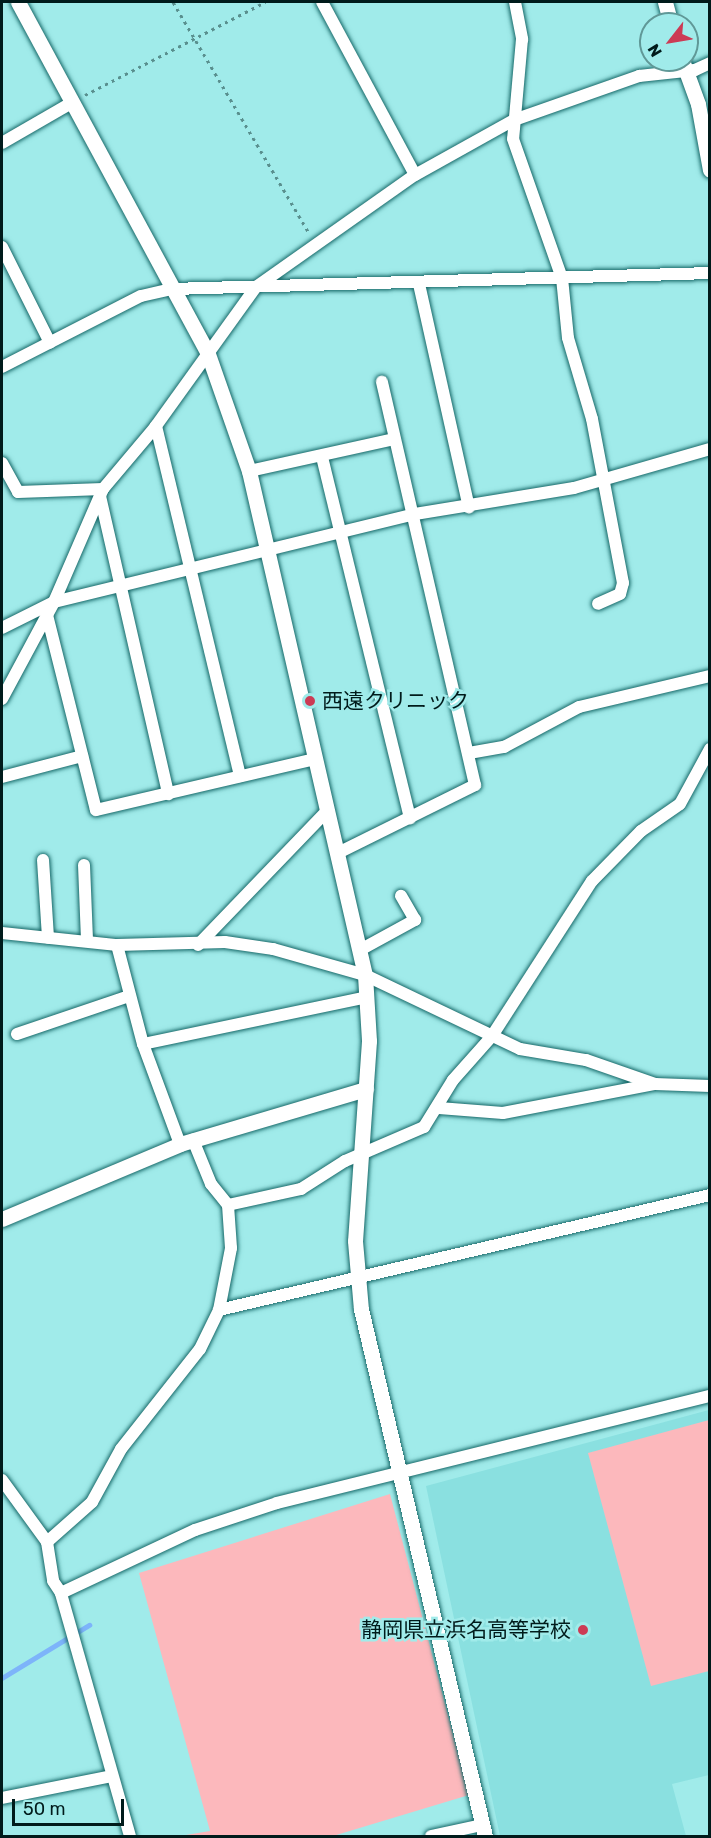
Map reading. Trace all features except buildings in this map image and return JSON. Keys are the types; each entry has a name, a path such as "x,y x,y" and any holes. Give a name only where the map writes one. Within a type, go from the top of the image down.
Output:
{"street":[{"path":"18,2 207,351 249,471 360,950 368,997 366,1089 360,1158 358,1277 370,1355 484,1831 431,1836"},
{"path":"322,2 415,175"},
{"path":"515,2 522,39 513,139 562,278 568,338 603,480 623,583 620,594 598,604"},
{"path":"2,699 54,603 101,492 156,426 207,351 256,287 415,175 513,120 655,72"},
{"path":"687,72 698,104 710,170"},
{"path":"2,143 73,102"},
{"path":"2,247 50,344"},
{"path":"2,367 141,296 172,289 419,284 710,273"},
{"path":"419,284 469,507"},
{"path":"338,853 475,785 470,753 416,514 394,439 382,382"},
{"path":"156,426 240,776"},
{"path":"249,471 322,457 394,439"},
{"path":"2,628 54,603 343,535 416,514 469,507 603,480 710,449"},
{"path":"322,457 343,535 410,818"},
{"path":"2,463 18,492 101,492"},
{"path":"101,492 119,588 168,794"},
{"path":"47,615 96,810 316,759"},
{"path":"470,753 504,747 579,707 710,676"},
{"path":"228,1205 301,1190 360,1158 412,1137 440,1108 453,1080 492,1036 592,881 641,831 680,804 710,749"},
{"path":"2,777 82,756"},
{"path":"198,945 328,810"},
{"path":"43,860 48,938"},
{"path":"84,865 87,941"},
{"path":"360,950 415,920 401,896"},
{"path":"2,933 117,945 198,945 273,949 365,975 520,1049 586,1060 655,1083"},
{"path":"47,1542 92,1502 121,1449 200,1349 219,1310 231,1248 228,1205 211,1184 186,1142 143,1044 117,945"},
{"path":"17,1035 129,996"},
{"path":"143,1044 368,997"},
{"path":"440,1108 494,1114 655,1083 710,1086"},
{"path":"2,1219 186,1142 366,1089"},
{"path":"219,1310 710,1195"},
{"path":"61,1593 195,1530 399,1470 710,1396"},
{"path":"2,1479 47,1542 53,1581 61,1593 68,1626 130,1836"},
{"path":"2,1798 112,1776"}],"path":[{"path":"173,2 316,245"},
{"path":"73,102 265,2"}],"shaded area":[{"name":"静岡県立浜名高等学校","path":"709,1410 709,1775 672,1784 686,1836 500,1836 426,1486"},
{"path":"709,1420 709,1671 651,1686 588,1453"},
{"path":"390,1494 469,1795 333,1836 180,1836 210,1831 139,1573"}],"waterway":[{"path":"2,1678 89,1625"}],"place":[{"name":"西遠クリニック","path":"310,701"},
{"name":"静岡県立浜名高等学校","path":"583,1630"}]}
